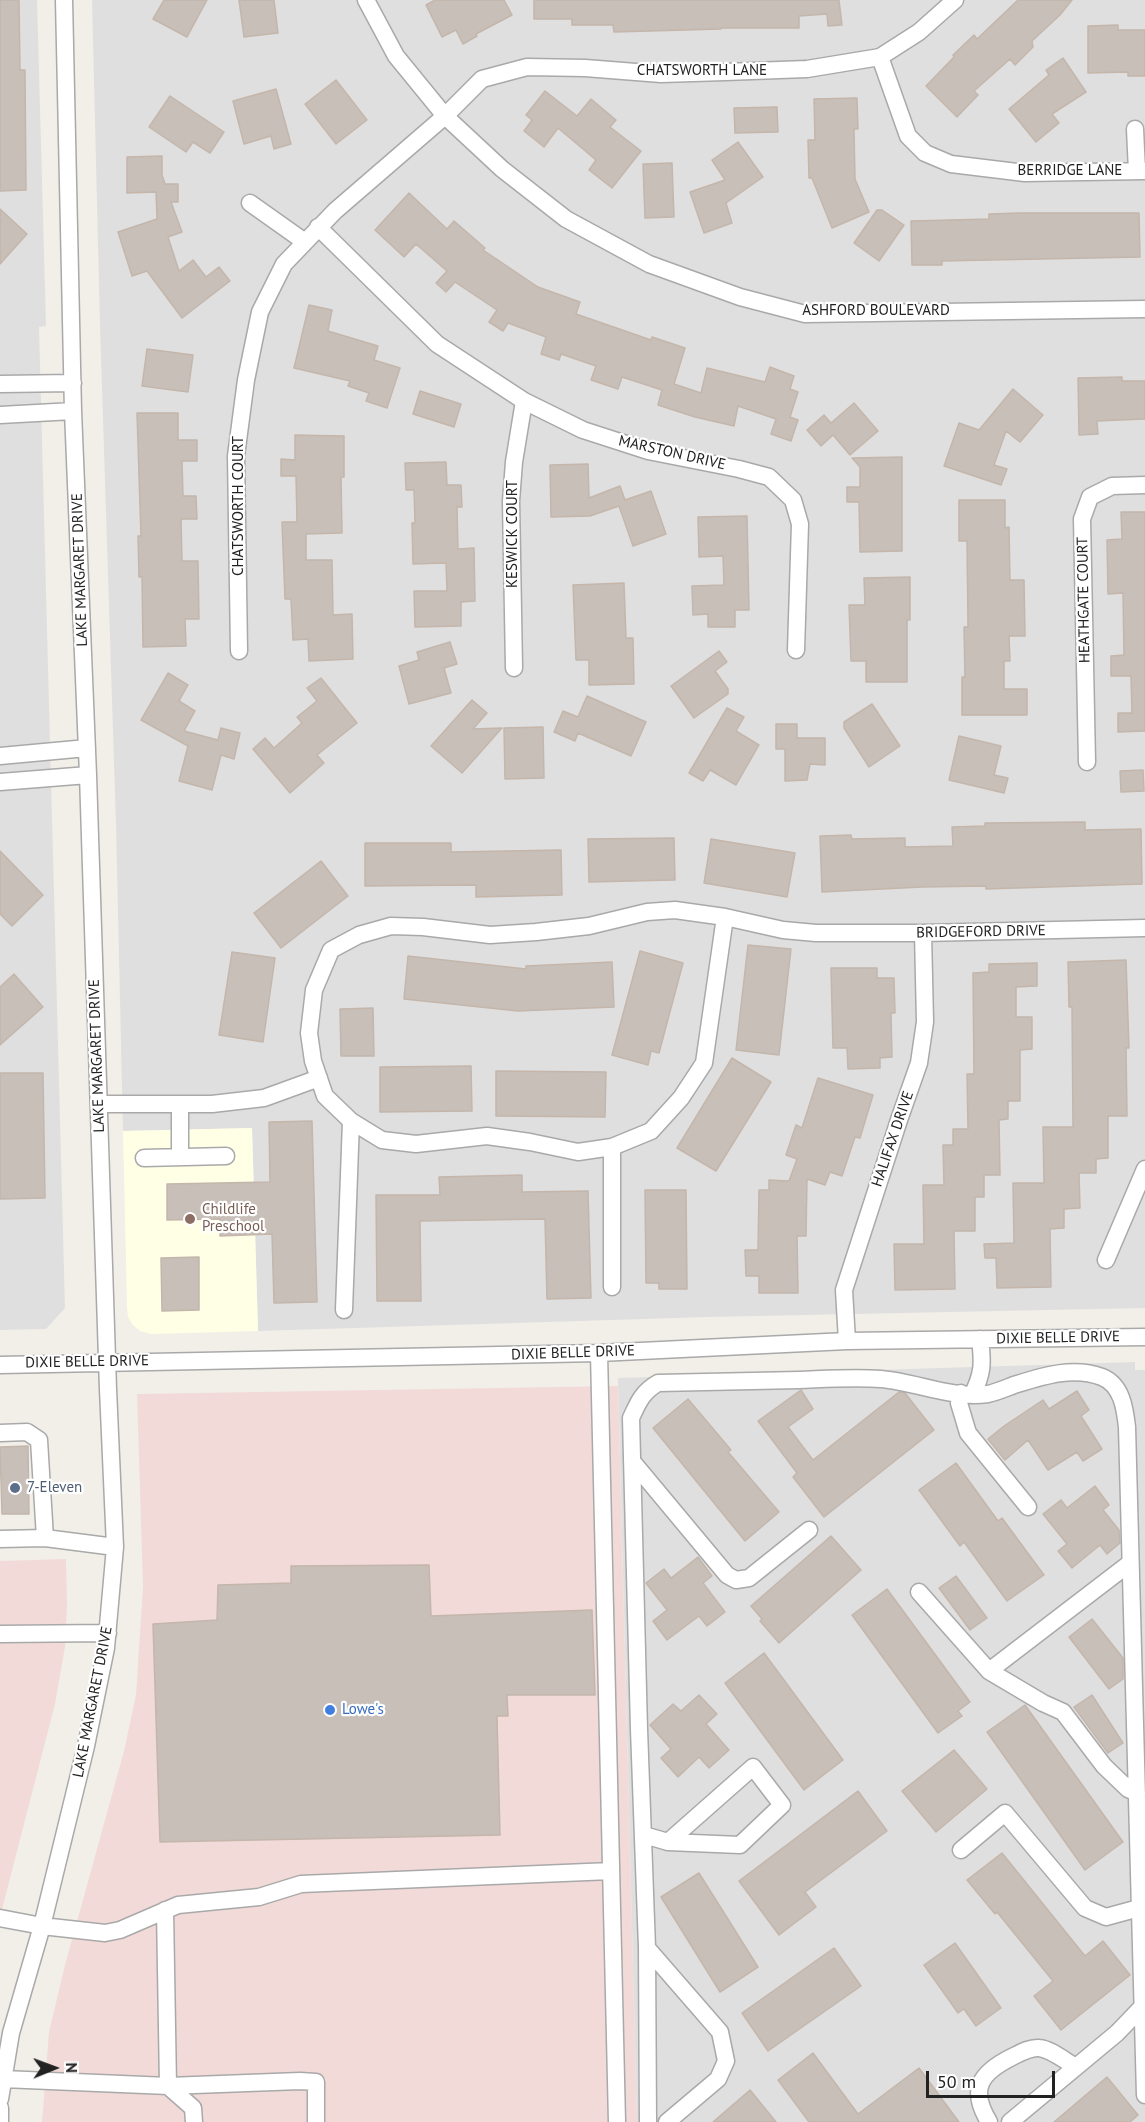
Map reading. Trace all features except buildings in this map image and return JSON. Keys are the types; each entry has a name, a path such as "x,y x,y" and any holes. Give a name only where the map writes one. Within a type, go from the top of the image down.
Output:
{"street":[{"name":"LAKE MARGARET DRIVE","path":"0,2099 11,2033 42,1926 86,1746 108,1633 115,1547 73,383 64,0"},
{"name":"ASHFORD BOULEVARD","path":"366,0 396,56 445,116 502,169 566,219 649,264 740,297 805,314 1145,309"},
{"name":"CHATSWORTH LANE","path":"445,116 482,79 527,67 585,68 661,74 807,69 880,57 919,32 956,0"},
{"name":"BERRIDGE LANE","path":"880,57 908,136 925,153 951,164 1024,173 1141,171"},
{"name":"CHATSWORTH COURT","path":"239,651 236,456 246,380 260,312 284,264 318,227 445,116"},
{"path":"1136,129 1141,171"},
{"path":"250,203 305,242"},
{"name":"MARSTON DRIVE","path":"318,227 437,344 524,401 583,430 648,451 769,477 793,500 800,524 796,650"},
{"path":"0,384 73,383"},
{"name":"KESWICK COURT","path":"513,668 511,501 514,462 524,401"},
{"path":"0,415 74,411"},
{"name":"HEATHGATE COURT","path":"1086,762 1082,519 1090,497 1112,486 1145,485"},
{"path":"0,756 87,748"},
{"path":"0,782 88,774"},
{"name":"BRIDGEFORD DRIVE","path":"725,917 704,1063 681,1098 651,1131 612,1147 578,1152 487,1136 416,1144 382,1140 351,1121 325,1096 314,1061 309,1033 315,990 331,950 359,935 391,926 490,935 589,926 647,912 675,910 725,917 783,930 816,933 1145,928"},
{"name":"HALIFAX DRIVE","path":"847,1341 844,1290 899,1120 920,1064 925,1022 923,933"},
{"path":"99,1104 212,1104 264,1098 319,1077"},
{"path":"180,1104 180,1157"},
{"path":"344,1310 351,1121"},
{"path":"612,1147 612,1287"},
{"path":"144,1158 226,1156"},
{"path":"1106,1260 1145,1168"},
{"name":"DIXIE BELLE DRIVE","path":"0,1365 599,1353 847,1341 1145,1336"},
{"path":"980,1339 982,1369 980,1380 959,1403 968,1432 1028,1507"},
{"path":"599,1353 617,2122"},
{"path":"648,2122 647,1948 631,1418 640,1396 648,1388 658,1383 858,1378 899,1381 938,1391 990,1394 1037,1377 1064,1372 1082,1372 1109,1380 1118,1390 1125,1408 1145,2095"},
{"path":"0,1433 27,1432 39,1440 45,1538"},
{"path":"632,1461 727,1575 736,1580 749,1578 809,1530"},
{"path":"0,1539 45,1538 115,1547"},
{"path":"990,1671 1130,1563"},
{"path":"919,1592 990,1671 1062,1712 1104,1766 1128,1789 1137,1793"},
{"path":"0,1634 108,1633"},
{"path":"644,1835 668,1842 740,1845 782,1805 753,1767 668,1842"},
{"path":"961,1850 1005,1813 1085,1908 1106,1917 1139,1908"},
{"path":"0,1918 42,1926 105,1933 120,1930 178,1905 259,1897 301,1884 610,1871"},
{"path":"165,1910 168,2086 193,2108 194,2122"},
{"path":"647,1948 720,2032 726,2061 718,2079 667,2122"},
{"path":"1010,2122 1117,2032 1141,2008"},
{"path":"989,2122 981,2108 979,2084 989,2072 1003,2062 1026,2050 1038,2048 1076,2067"},
{"path":"3,2079 168,2086 316,2082 316,2122"},
{"path":"0,2108 0,2122"}],"shaded area":[{"path":"0,0 37,0 46,326 39,327 65,1308 46,1329 0,1330"},
{"path":"92,0 1145,0 1145,1308 707,1317 258,1331 252,1128 123,1131"},
{"name":"Childlife Preschool","path":"252,1128 258,1331 151,1334 140,1331 128,1317 127,1307 123,1131"},
{"path":"1135,1362 1135,1370 1145,1370 1145,2122 637,2122 618,1378"},
{"path":"618,1386 637,2122 42,2122 49,2032 65,1965 124,1751 136,1695 143,1586 137,1394"},
{"path":"66,1559 65,1647 55,1704 0,1917 0,1561"}],"place":[{"name":"Childlife Preschool","path":"190,1219"},
{"name":"7-Eleven","path":"15,1488"},
{"name":"Lowe's","path":"330,1710"}]}
